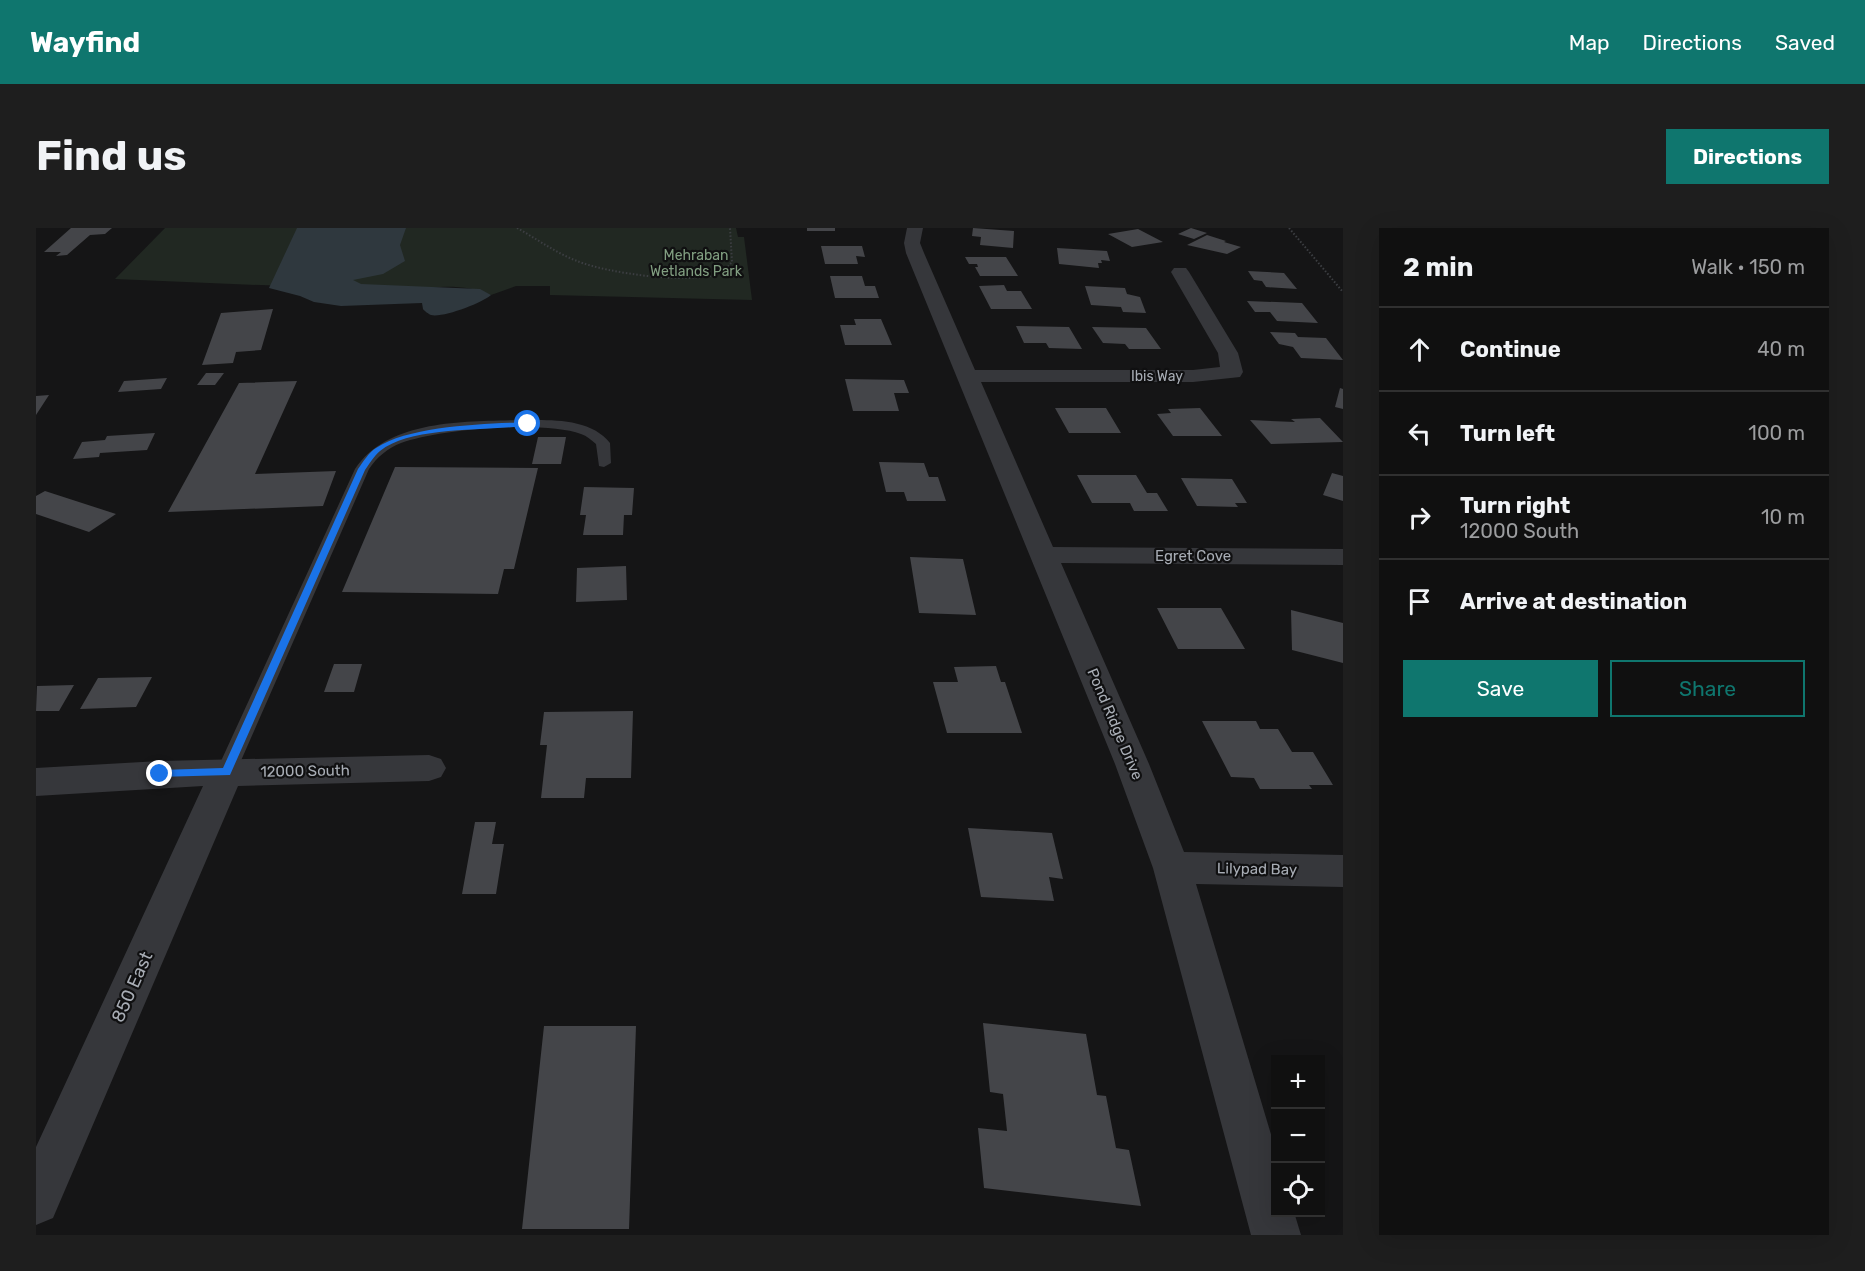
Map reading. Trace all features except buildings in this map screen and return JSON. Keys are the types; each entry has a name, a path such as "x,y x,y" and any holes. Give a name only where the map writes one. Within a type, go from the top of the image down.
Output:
{"street":[{"name":"Pond Ridge Drive","path":"915,228 912,243 915,253 1132,764 1172,868 1276,1235"},
{"name":"Ibis Way","path":"968,376 1193,376 1232,372 1228,353 1179,272"},
{"name":"Egret Cove","path":"1044,555 1343,557"},
{"name":"12000 South","path":"36,782 226,772 429,768"},
{"name":"850 East","path":"36,1201 210,814 226,772"},
{"name":"Lilypad Bay","path":"1172,868 1343,870"}],"lane":[{"path":"226,772 362,469 376,450 399,439 418,435 481,426 553,424 577,428 596,435 603,443 604,463"}],"path":[{"path":"517,228 578,262 599,268 669,276 697,276 723,272 732,262 730,228"},
{"path":"1289,228 1343,292"}],"green space":[{"name":"Mehraban Wetlands Park","path":"165,228 736,228 738,237 744,237 752,300 550,295 550,286 516,286 491,295 479,290 454,287 387,289 115,279"}],"shaded area":[{"path":"297,228 406,228 400,245 405,261 383,274 353,280 361,284 480,289 491,295 462,309 430,315 423,309 422,303 341,306 314,302 269,288"}],"route":[{"path":"160,774 226,772 362,469 376,450 399,439 418,435 481,426 528,424"}]}
